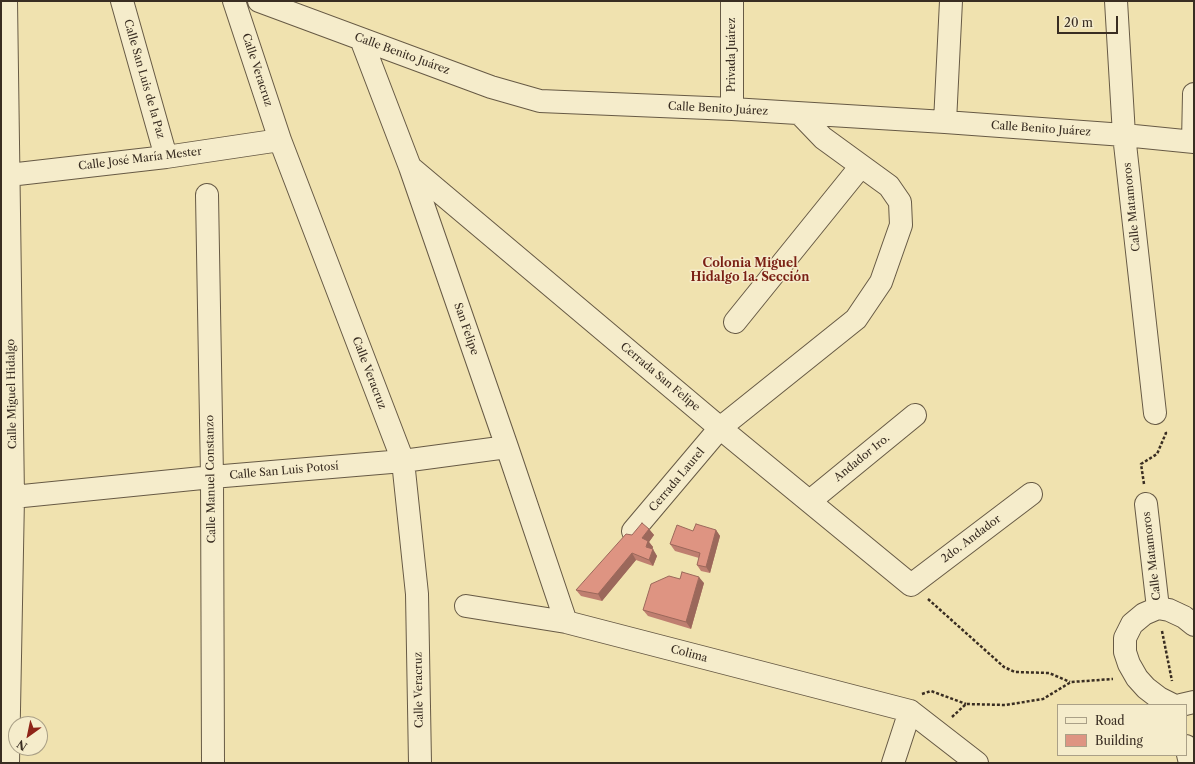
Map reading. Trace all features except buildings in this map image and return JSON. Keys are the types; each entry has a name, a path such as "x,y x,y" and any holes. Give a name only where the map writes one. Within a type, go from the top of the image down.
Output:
{"street":[{"name":"Calle Miguel Hidalgo","path":"6,1 5,177 13,497 8,763"},
{"name":"Calle San Luis de la Paz","path":"122,1 166,157"},
{"name":"Calle Veracruz","path":"234,1 280,140 403,461 417,594 420,763"},
{"name":"Calle Benito Juárez","path":"259,1 491,87 540,101 732,109 945,122 1124,135 1193,142"},
{"name":"Privada Juárez","path":"732,1 732,109"},
{"path":"945,122 951,1"},
{"name":"Calle Matamoros","path":"1116,1 1124,135 1155,413"},
{"name":"San Felipe","path":"361,39 410,167 566,622"},
{"path":"1193,142 1194,94"},
{"name":"Cerrada Laurel","path":"633,531 720,428 856,319 881,282 901,225 900,202 889,186 823,138 800,114"},
{"name":"Calle José María Mester","path":"5,177 166,157 280,140"},
{"path":"735,322 861,166"},
{"name":"Cerrada San Felipe","path":"410,167 720,428 911,585"},
{"name":"Calle Manuel Constanzo","path":"207,195 212,477 213,763"},
{"name":"Andador 1ro.","path":"810,501 915,415"},
{"name":"Calle San Luis Potosí","path":"13,497 212,477 403,461 507,447"},
{"name":"2do. Andador","path":"911,585 1031,494"},
{"name":"Calle Matamoros","path":"1146,504 1158,608"},
{"name":"Colima","path":"466,606 566,622 910,711"},
{"path":"1171,704 1159,698 1146,688 1137,678 1129,664 1125,652 1125,638 1132,624 1144,614 1158,608 1169,610 1184,617 1194,624"},
{"path":"892,763 910,711 977,763"},
{"path":"1187,750 1190,763"}],"path":[{"path":"1146,504 1141,464 1158,454 1166,433 1155,413"},
{"path":"911,585 1004,667 1015,672 1048,673 1070,682 1137,678"},
{"path":"1158,608 1172,683"},
{"path":"910,711 916,696 931,691 966,704 1005,705 1043,699 1070,682"},
{"path":"936,732 966,704"}],"district":[{"name":"Colonia Miguel Hidalgo 1a. Sección","path":"750,271"}]}
